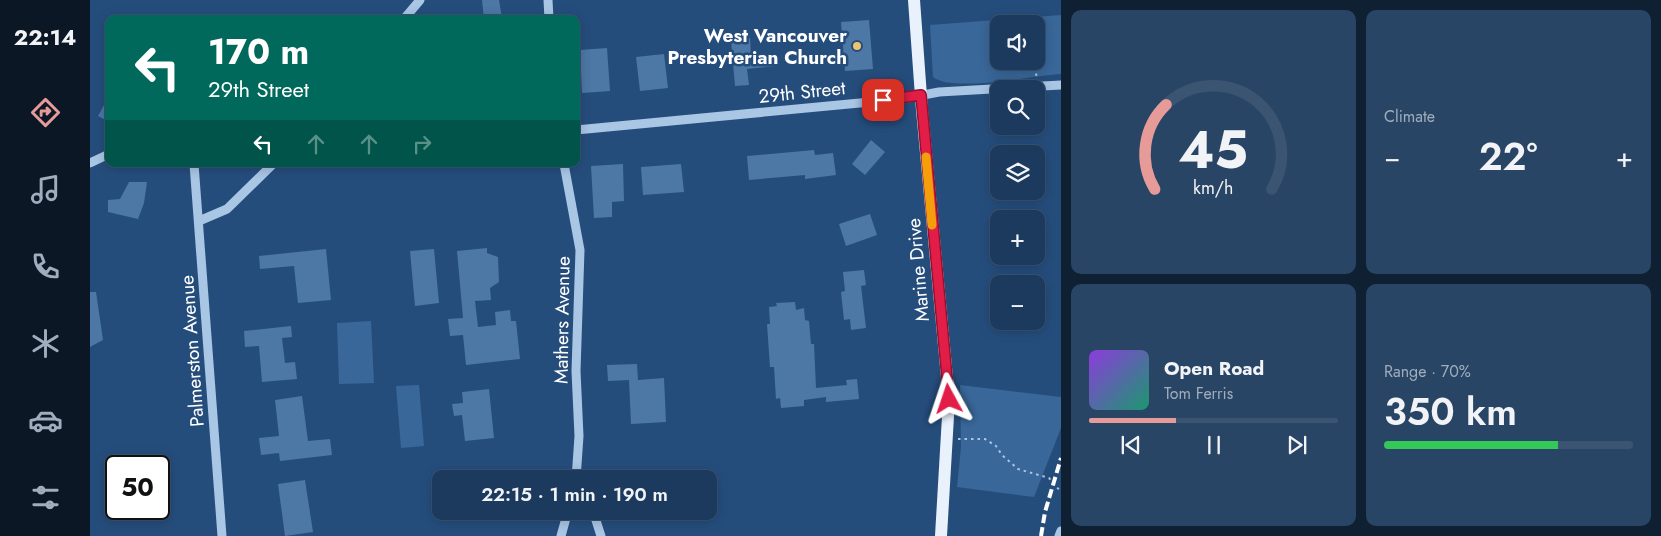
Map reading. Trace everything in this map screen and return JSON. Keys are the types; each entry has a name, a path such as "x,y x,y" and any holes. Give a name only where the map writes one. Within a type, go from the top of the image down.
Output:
{"main road":[{"name":"Marine Drive","path":"914,0 949,399 940,536"}],"street":[{"path":"407,15 420,0"},
{"path":"548,0 549,15"},
{"name":"29th Street","path":"580,130 921,95 1061,84"},
{"path":"90,163 105,156"},
{"name":"Palmerston Avenue","path":"194,167 222,536"},
{"path":"199,221 227,209 270,167"},
{"name":"Mathers Avenue","path":"565,167 580,250 576,371 579,436 577,470"},
{"path":"562,536 566,520"},
{"path":"596,520 601,536"},
{"path":"1060,536 1061,532"}],"path":[{"path":"1034,70 1037,76"},
{"path":"962,439 985,439 996,446 1002,455 1018,469 1049,478 1061,492"}],"shaded area":[{"path":"1061,15 1061,74 975,83 943,82 933,77 930,25 990,20 990,70 1045,70 1045,16"},
{"path":"371,321 374,383 339,384 337,323"},
{"path":"419,385 424,446 401,448 396,386"},
{"path":"960,385 1061,397 1061,428 1034,497 957,487 961,447"}],"building":[{"path":"482,0 499,0 502,15 484,15"},
{"name":"West Vancouver Presbyterian Church","path":"869,20 873,69 845,71 841,22"},
{"path":"750,38 751,55 774,53 776,66 747,69 749,85 735,86 731,40"},
{"path":"607,48 610,91 582,93 580,50"},
{"path":"664,54 668,88 640,91 636,57"},
{"path":"105,103 105,120 98,116"},
{"path":"871,140 885,152 865,175 852,164"},
{"path":"814,150 815,155 833,153 836,175 805,179 805,175 749,180 747,156"},
{"path":"623,164 624,201 612,202 612,217 594,218 591,166"},
{"path":"681,164 684,192 643,195 641,167"},
{"path":"129,182 147,182 144,203 138,219 108,212 108,200 120,199"},
{"path":"870,214 877,235 846,246 839,224"},
{"path":"487,248 487,253 498,257 499,282 490,288 491,300 475,301 478,327 496,325 495,312 510,310 511,321 516,321 520,359 466,365 463,335 450,336 448,319 463,318 457,251"},
{"path":"326,249 331,300 298,303 294,266 260,269 259,256"},
{"path":"434,249 439,303 415,306 410,251"},
{"path":"864,270 866,285 861,286 866,328 851,330 850,319 844,320 841,292 845,291 843,272"},
{"path":"90,292 96,292 103,340 90,347"},
{"path":"795,302 796,310 804,308 805,320 809,321 811,344 814,344 816,388 847,385 846,380 857,379 859,399 826,402 826,397 804,400 804,406 781,408 780,398 776,399 774,367 770,367 767,324 770,324 769,307 777,306 776,303"},
{"path":"291,326 292,337 282,338 285,363 295,362 297,379 262,382 259,346 245,347 244,331"},
{"path":"637,364 638,380 664,378 666,422 631,424 629,380 608,381 607,365"},
{"path":"489,389 494,438 465,441 462,415 454,416 452,404 463,403 462,392"},
{"path":"302,396 308,441 330,439 332,455 280,461 279,453 261,455 259,438 279,436 275,400"},
{"path":"305,480 313,532 285,536 278,484"}],"railway":[{"path":"1041,536 1045,512 1061,458"}],"slow traffic":[{"path":"926,157 932,225"}],"place":[{"name":"West Vancouver Presbyterian Church","path":"857,46"}],"route":[{"path":"883,100 921,95 949,399"}]}
